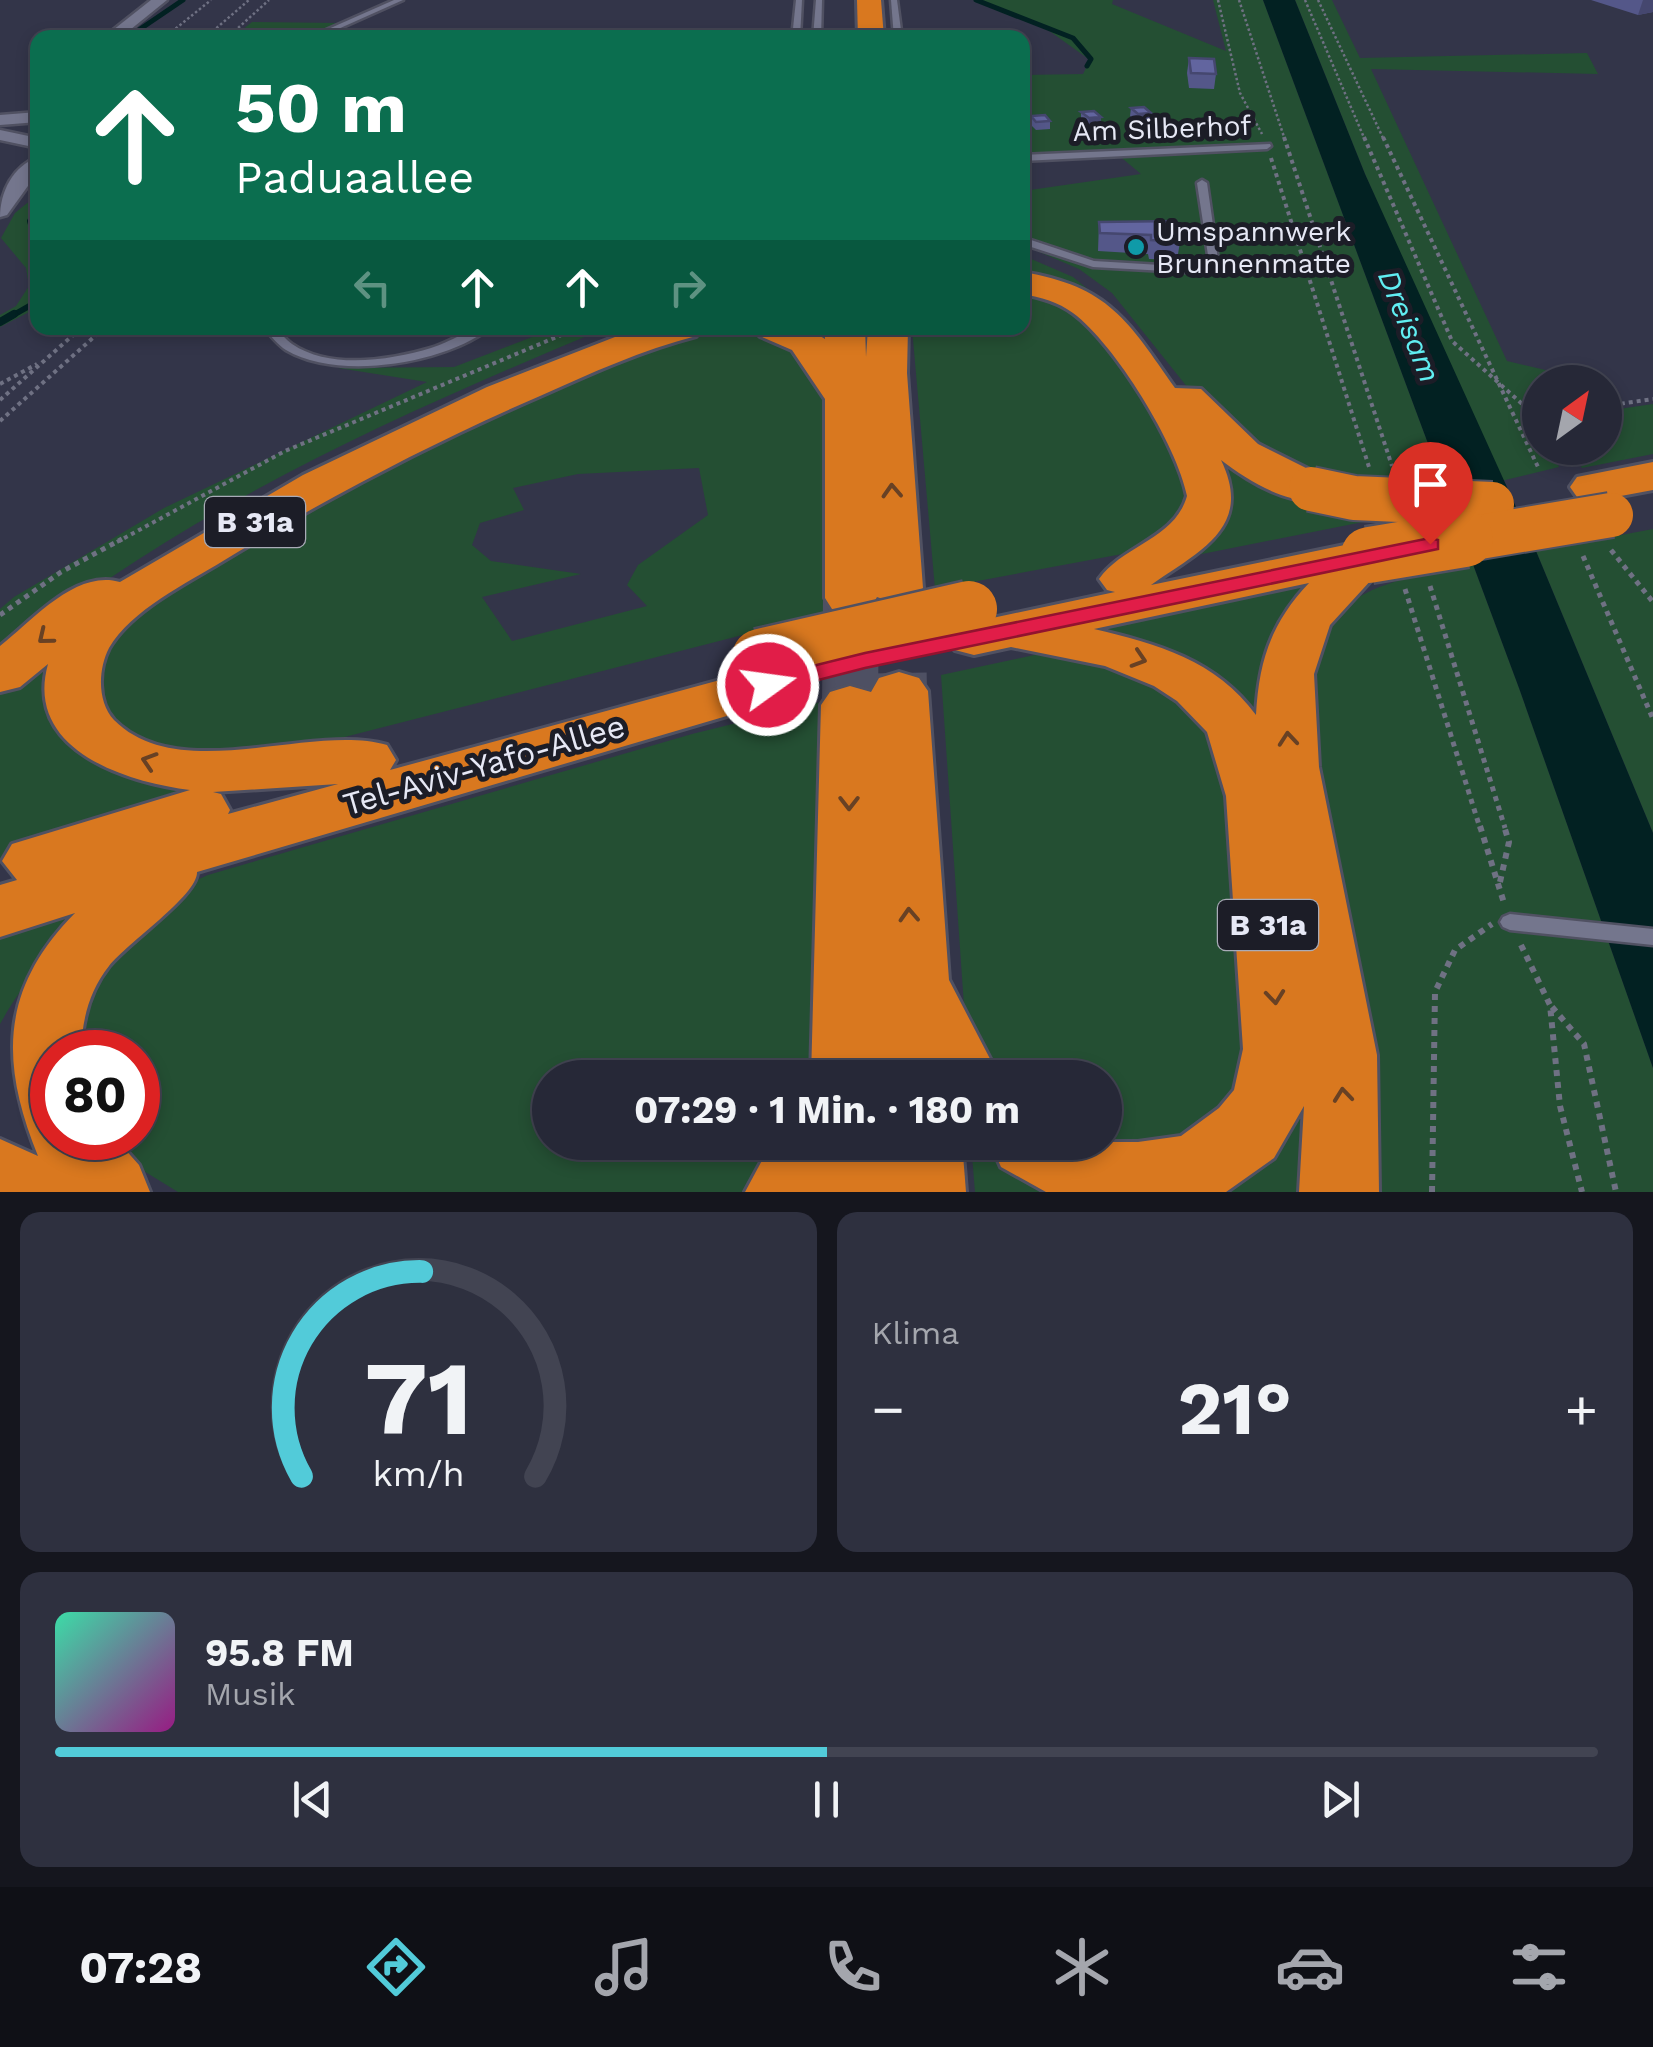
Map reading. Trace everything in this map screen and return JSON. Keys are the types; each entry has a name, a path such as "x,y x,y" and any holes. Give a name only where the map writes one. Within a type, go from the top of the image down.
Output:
{"highway":[{"path":"844,30 845,0"},
{"path":"868,0 870,30"},
{"path":"1030,255 1101,290 1223,442 1252,463 1311,489 1354,498 1601,510"},
{"path":"1030,286 1068,294 1093,310 1145,377 1206,476 1211,494 1199,522 1125,578"},
{"path":"0,674 86,603 246,505 429,413 607,335"},
{"name":"B 31a","path":"366,760 246,774 170,768 140,759 102,742 80,719 70,684 76,656 100,624 135,596 293,499 506,394 629,342 656,335"},
{"path":"790,335 807,342 845,397"},
{"path":"845,335 851,598"},
{"path":"888,335 886,373 898,588"},
{"path":"984,626 1390,562 1601,510 1653,476"},
{"path":"1338,1192 1346,1126 1334,1011 1292,778 1284,681 1293,642 1310,612 1492,504"},
{"path":"984,626 1125,578 1390,562"},
{"name":"B 31a","path":"984,626 1143,658 1198,687 1223,710 1253,774 1279,1036 1274,1090 1245,1136 1207,1164 1158,1178 1110,1178 1061,1160"},
{"name":"Tel-Aviv-Yafo-Allee","path":"0,872 366,760 984,626"},
{"name":"Tel-Aviv-Yafo-Allee","path":"0,911 764,671"},
{"path":"850,1060 874,698 912,978 918,1060"},
{"path":"110,1192 36,1140 11,1098 2,1054 17,1011 46,968 100,919 224,839"},
{"path":"912,978 954,1060"},
{"path":"785,1192 805,1160"},
{"path":"850,1160 850,1192"},
{"path":"924,1160 926,1192"},
{"path":"0,1176 26,1192"}],"street":[{"path":"121,30 160,0"},
{"path":"0,123 30,118"},
{"path":"0,123 30,127"},
{"path":"0,135 30,141"},
{"path":"0,211 30,169"}],"lane":[{"path":"330,30 400,0"},
{"path":"797,30 799,0"},
{"path":"817,30 818,0"},
{"path":"894,0 897,30"},
{"name":"Am Silberhof","path":"1030,158 1268,146"},
{"path":"1030,242 1116,267 1216,272 1202,182"},
{"path":"276,335 296,349 359,362 434,354 471,335"},
{"path":"1510,922 1653,937"}],"path":[{"path":"174,30 211,0"},
{"path":"215,30 249,0"},
{"path":"236,30 269,0"},
{"name":"Am Silberhof","path":"1218,0 1240,93 1268,146"},
{"path":"1239,0 1394,470"},
{"path":"1304,0 1452,341 1522,405"},
{"path":"1318,0 1538,467"},
{"path":"1268,146 1368,466"},
{"path":"0,400 73,335"},
{"path":"0,421 96,335"},
{"path":"0,615 60,572 285,451 561,335"},
{"path":"0,384 46,359"},
{"path":"1622,404 1653,399"},
{"path":"1570,465 1601,510 1653,602"},
{"path":"1601,510 1653,719"},
{"path":"1390,562 1509,842 1499,885"},
{"path":"1390,562 1510,922 1550,1005 1584,1044 1616,1192"},
{"path":"1432,1192 1435,992 1443,965 1459,943 1479,928 1510,922"},
{"path":"1550,1005 1560,1106 1582,1192"}],"green space":[{"path":"1113,0 1112,4 1226,51 1213,0 1263,0 1519,688 1653,1068 1653,1192 1369,1192 1302,684 1321,639 1342,610 1372,590 1418,575 1394,493 1303,476 1204,408 1112,293 1079,269 1030,248 1030,190 1141,174 1117,154 1030,160 1030,75 1083,74 1090,60 1041,25 978,2"},
{"path":"1295,0 1332,0 1360,58 1587,53 1598,74 1371,69 1507,361 1524,365 1522,465 1559,467 1501,481 1365,174"},
{"path":"252,22 338,23 320,30 242,30"},
{"path":"30,201 30,312 0,327 0,315 16,306 29,286 26,268 1,238 15,213"},
{"path":"1030,258 1073,277 1115,311 1197,423 1356,504 1363,522 1182,558 1210,532 1110,317 1030,282"},
{"path":"1030,289 1082,307 1184,451 1193,513 1133,552 935,589 913,335 1030,335"},
{"path":"538,335 590,335 368,433 215,513 69,607 0,660 0,609 14,597 164,508 427,382 338,368 454,367"},
{"path":"626,335 643,335 536,376 378,449 184,556 123,596 88,628 66,662 61,694 71,726 93,752 122,769 151,776 227,782 230,786 0,862 0,695 70,633 144,577 222,527 386,440"},
{"path":"678,335 781,335 794,339 822,381 825,614 325,742 193,756 138,741 100,708 100,646 118,622 338,483","holes":["699,468 708,515 638,565 627,585 647,606 512,641 482,597 581,574 491,561 472,545 480,523 524,510 513,488 578,474"]},
{"path":"1653,404 1653,454 1622,460 1622,409"},
{"path":"1653,529 1653,833 1536,551"},
{"path":"1319,577 1280,625 1265,659 1317,1046 1312,1192 1175,1192 1258,1150 1247,722 1071,632"},
{"path":"1048,652 1125,661 1221,729 1266,1065 1198,1145 1122,1143 1122,1060 983,1060 965,1020 941,675"},
{"path":"821,702 810,1060 532,1060 532,1160 787,1160 771,1192 178,1192 126,1160 160,1160 160,1030 37,1030 161,896 208,875 692,734"},
{"path":"146,883 63,943 31,977 0,1024 0,932"},
{"path":"972,1160 1047,1160 1129,1192 975,1192"}],"water":[{"name":"Dreisam","path":"1263,0 1295,0 1365,174 1536,551 1653,833 1653,1068 1519,688"}],"building":[{"path":"1189,58 1214,59 1216,74 1191,73"},
{"path":"1144,107 1151,113 1138,114 1131,108"},
{"path":"1094,111 1101,117 1089,118 1081,112"},
{"path":"1045,115 1050,121 1036,122 1031,116"},
{"path":"1176,221 1180,242 1151,240 1151,235 1100,233 1099,222"}],"waterway":[{"path":"139,30 183,0"},
{"path":"976,0 1073,38 1091,59 1087,66"},
{"path":"10,317 30,306"},
{"path":"0,322 14,314"}],"tunnel":[{"path":"897,588 899,691"},
{"path":"850,705 851,598"}],"place":[{"name":"Umspannwerk Brunnenmatte","path":"1136,247"}],"route":[{"path":"768,685 865,660 1430,544"}]}
